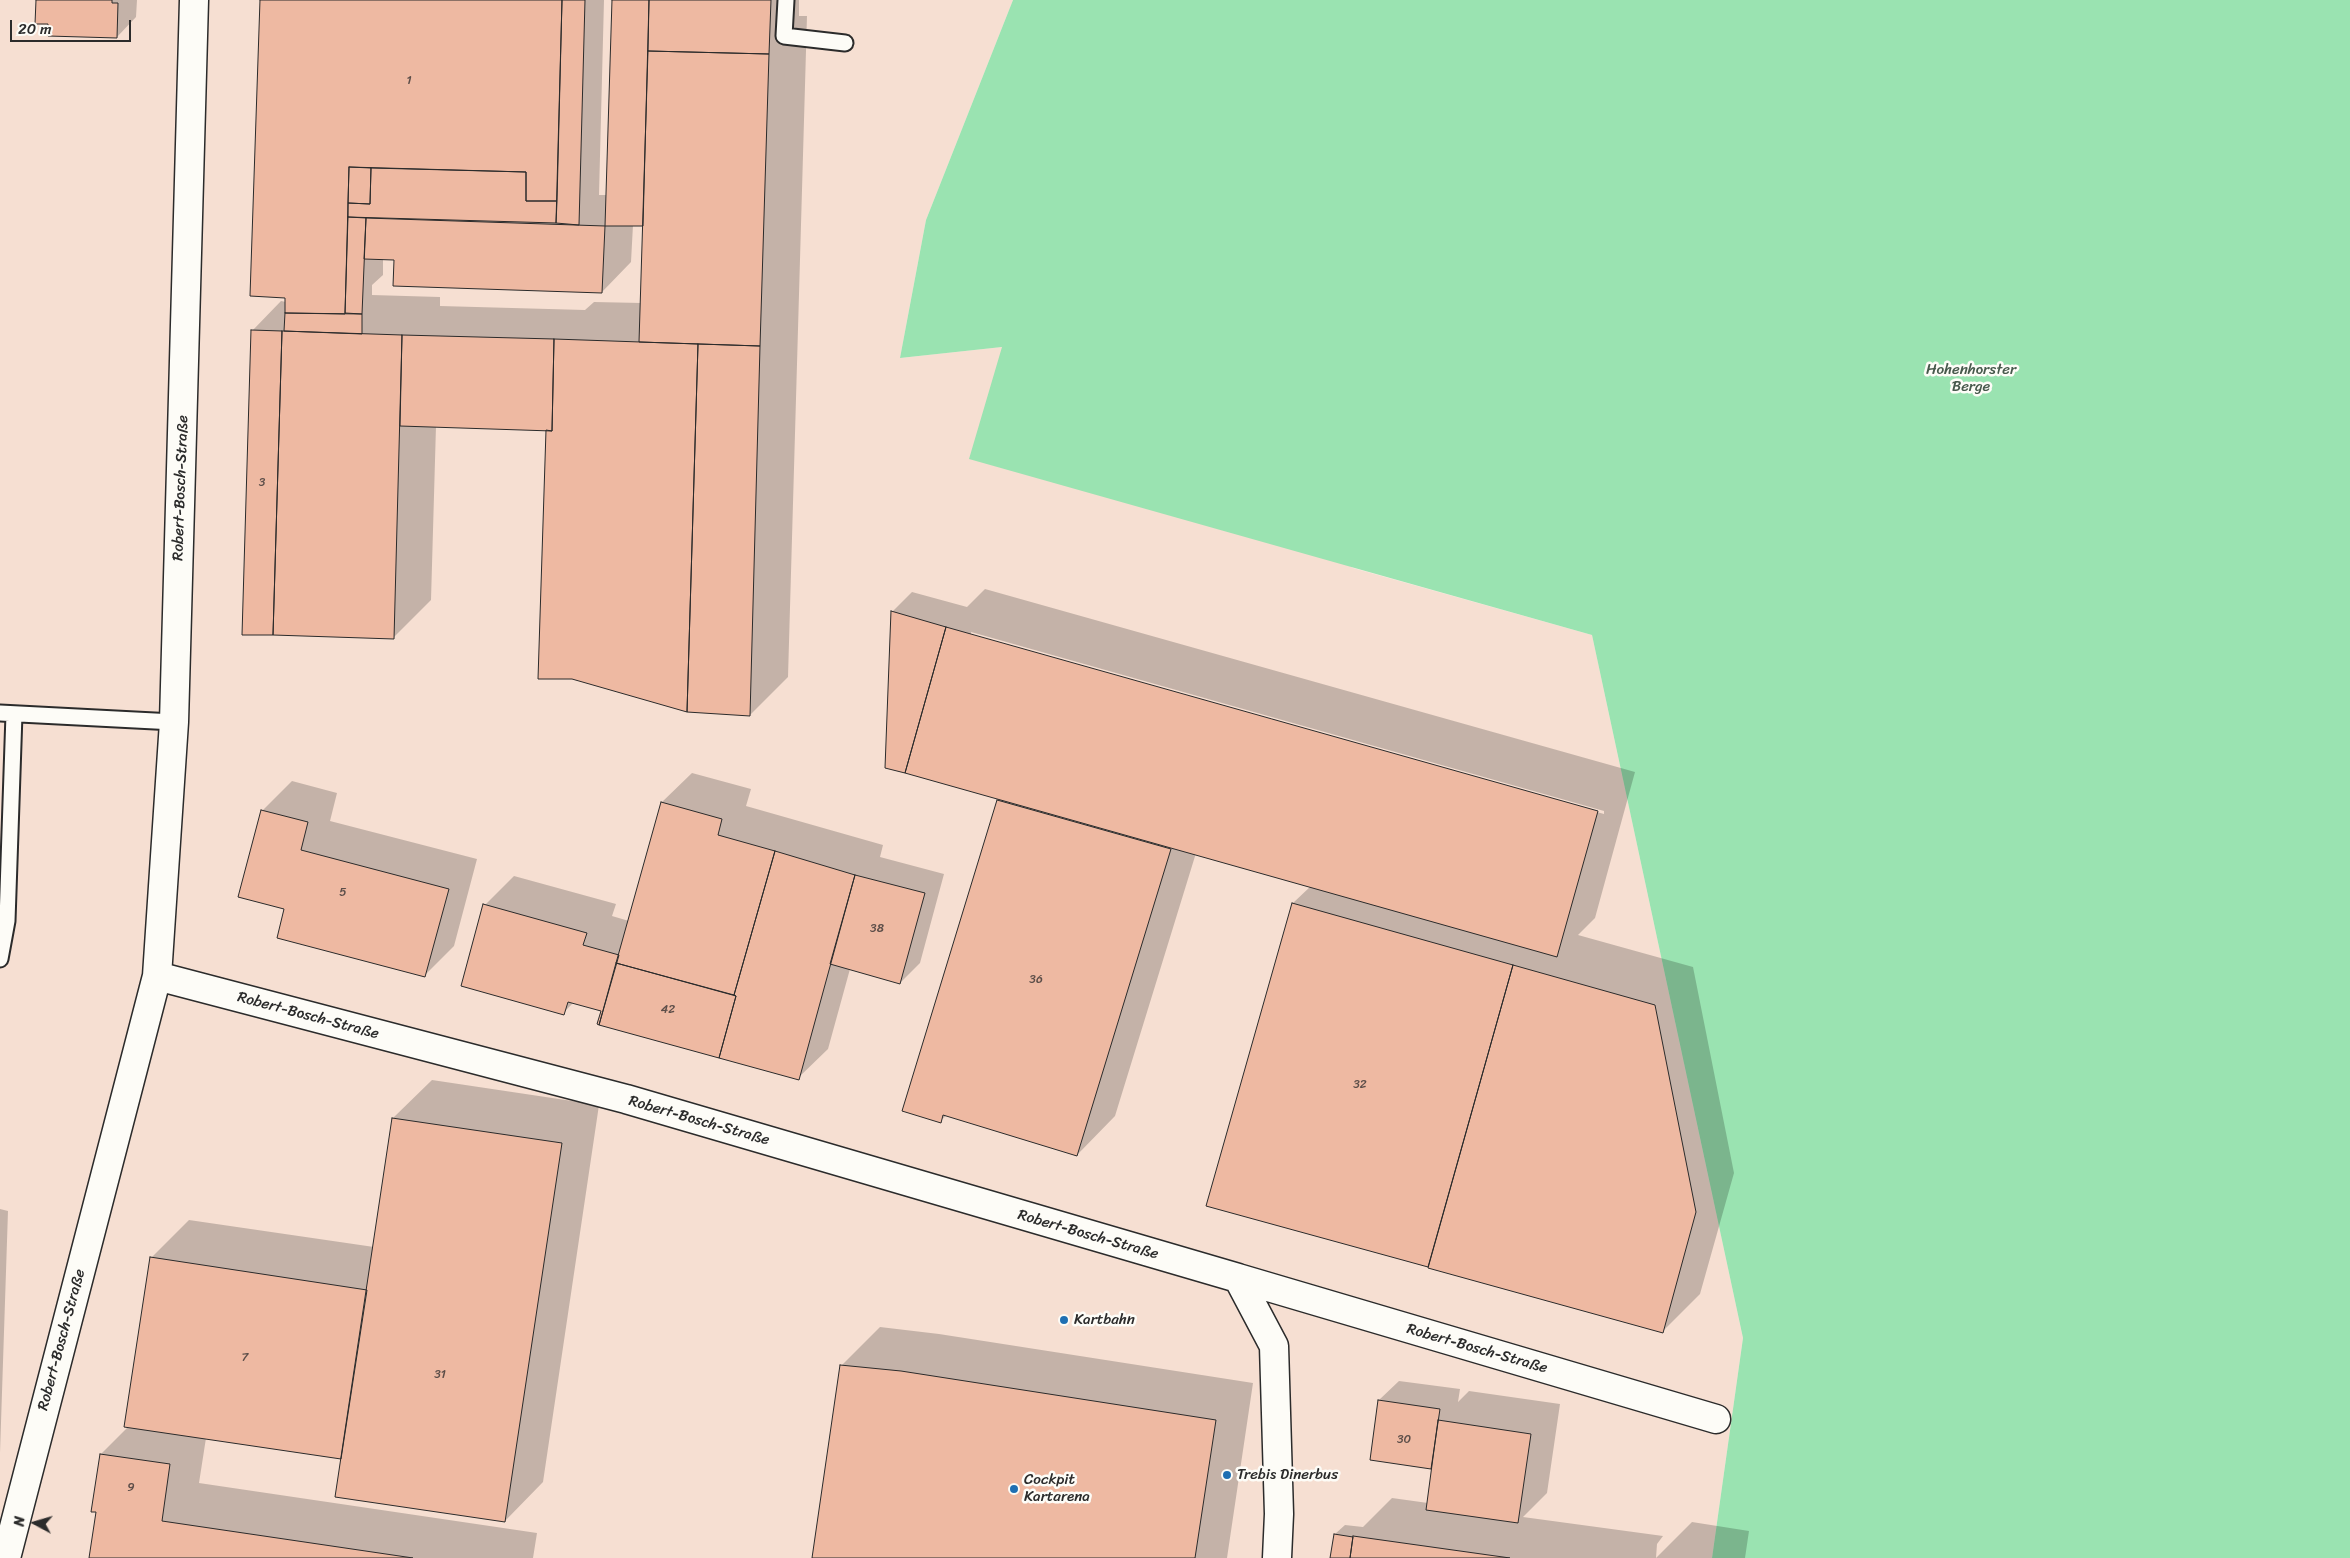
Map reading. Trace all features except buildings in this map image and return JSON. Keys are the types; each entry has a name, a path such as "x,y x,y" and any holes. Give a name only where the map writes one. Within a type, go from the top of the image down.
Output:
{"street":[{"name":"Robert-Bosch-Straße","path":"6,1558 157,976 174,722 194,0"},
{"name":"Robert-Bosch-Straße","path":"157,976 626,1099 1716,1419"},
{"path":"1238,1278 1274,1346 1279,1514 1277,1558"}],"lane":[{"path":"786,0 784,36 845,42"},
{"path":"0,959 7,921 7,714 174,722"}],"shaded area":[{"path":"0,0 1013,0 926,220 900,358 1002,347 1353,568 1592,635 1743,1338 1712,1558 0,1558"}],"green space":[{"name":"Hohenhorster Berge","path":"1013,0 2350,0 2350,1558 1712,1558 1743,1338 1592,635 969,459 1002,347 900,358 926,220"}],"place":[{"name":"Kartbahn","path":"1064,1320"},
{"name":"Trebis Dinerbus","path":"1227,1475"},
{"name":"Cockpit Kartarena","path":"1014,1489"}]}
